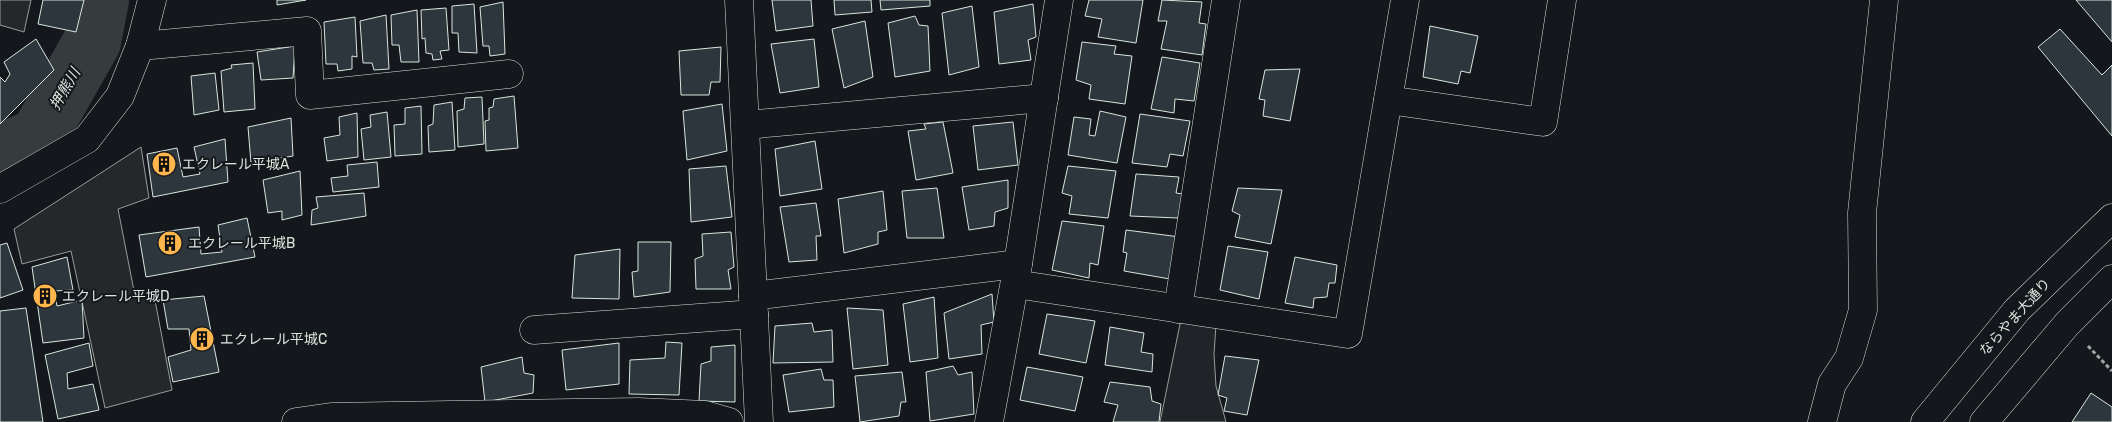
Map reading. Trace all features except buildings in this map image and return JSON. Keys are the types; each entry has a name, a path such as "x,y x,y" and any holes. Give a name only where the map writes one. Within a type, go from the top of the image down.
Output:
{"street":[{"path":"0,189 87,138 120,96 140,46 152,0"},
{"path":"739,0 759,422"},
{"path":"990,422 1016,274 1059,0"},
{"path":"1178,309 1226,0"},
{"path":"534,330 1016,274 1178,309 1348,334 1405,0"},
{"path":"1388,100 1543,122 1562,0"},
{"path":"1822,422 1832,384 1849,358 1863,310 1862,213 1884,0"},
{"path":"140,46 307,31 310,95 509,74"},
{"path":"746,125 1044,98"},
{"name":"ならやま大通り","path":"1925,422 2018,310 2112,218"},
{"path":"1984,422 2067,324 2112,279"},
{"path":"296,422 331,417 638,412 705,415 729,422"}],"path":[{"path":"2085,343 2112,371"}],"shaded area":[{"path":"0,0 31,0 24,32 0,25"},
{"path":"141,147 149,198 118,209 135,296 154,295 172,390 105,408 71,251 22,264 14,229"},
{"path":"1181,319 1216,325 1214,354 1216,386 1226,422 1160,422"}],"waterway":[{"name":"押熊川","path":"0,153 38,137 92,42 100,0"}],"place":[{"name":"エクレール平城A","path":"164,164"},
{"name":"エクレール平城B","path":"170,243"},
{"name":"エクレール平城D","path":"45,296"},
{"name":"エクレール平城C","path":"202,339"}]}
